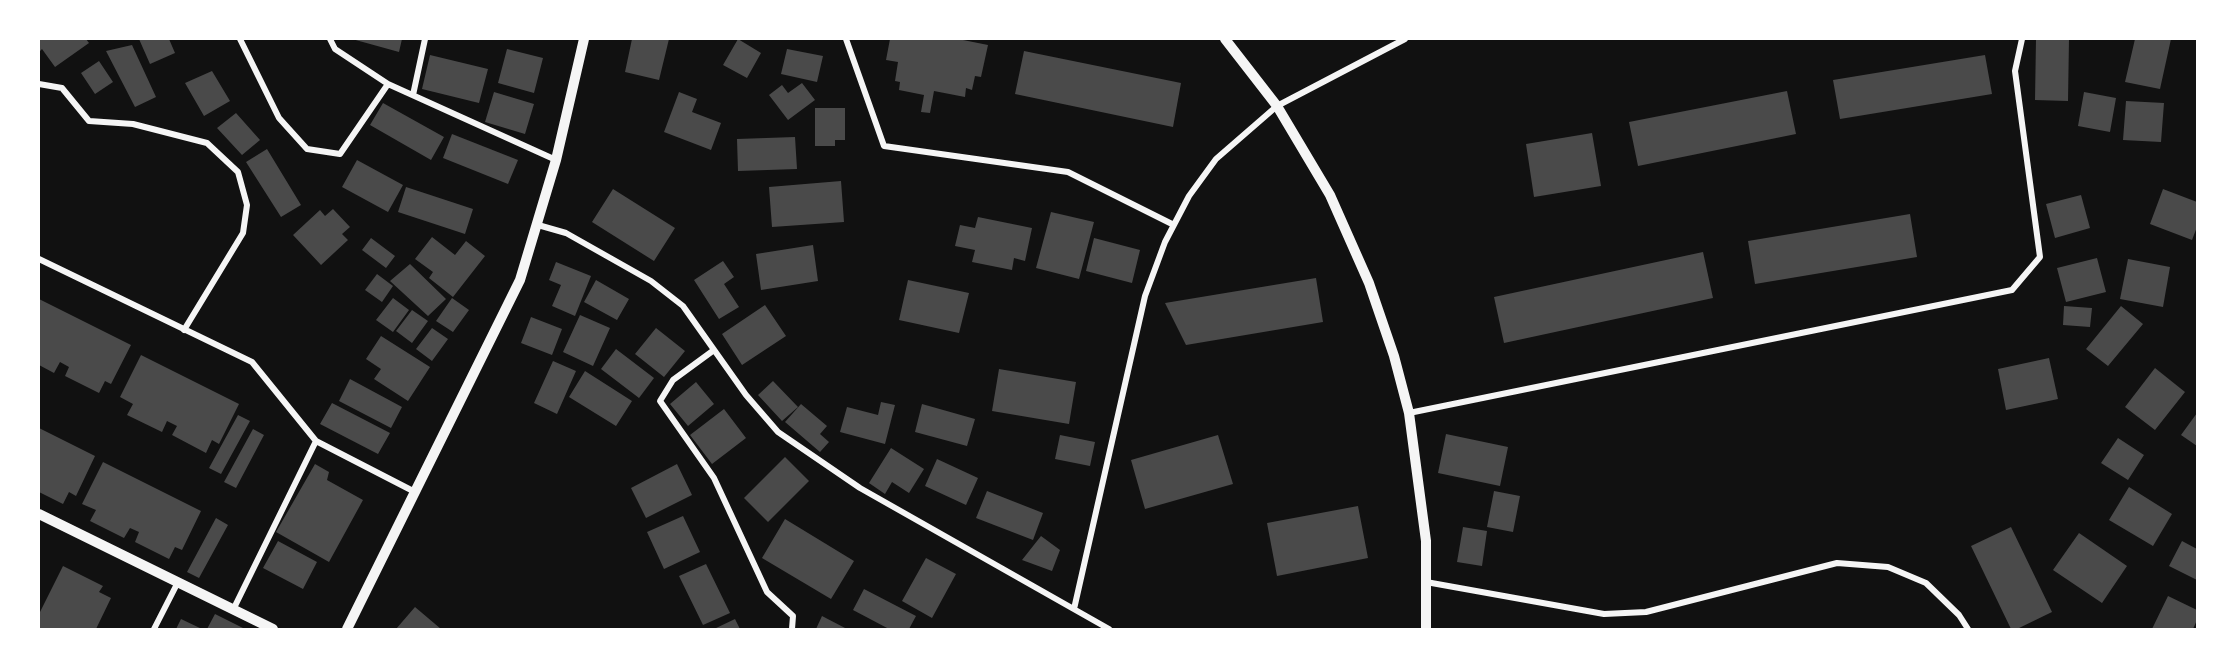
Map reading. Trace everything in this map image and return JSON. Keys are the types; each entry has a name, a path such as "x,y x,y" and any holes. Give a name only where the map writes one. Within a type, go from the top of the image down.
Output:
{"street":[{"path":"240,39 279,118 307,149 340,154 388,84"},
{"path":"330,39 335,49 388,84 556,160"},
{"path":"413,95 425,39"},
{"path":"347,629 520,280 556,160 584,39"},
{"path":"846,39 884,146 1068,172 1174,225"},
{"path":"1225,39 1277,106 1330,195 1364,268 1394,356 1409,413 1426,541 1426,629"},
{"path":"1074,609 1145,296 1174,225 1189,196 1216,159 1277,106 1405,39"},
{"path":"1409,413 2012,290 2040,257 2015,71 2022,39"},
{"path":"39,84 62,88 89,121 133,124 207,143 238,172 247,205 243,233 184,330"},
{"path":"538,225 566,234 651,281 683,306 746,395 778,432 860,488 1108,629"},
{"path":"39,259 252,362 316,441 415,492"},
{"path":"714,350 673,380 660,401 714,478 767,592 793,616 792,629"},
{"path":"233,611 316,441"},
{"path":"39,514 273,629"},
{"path":"1426,582 1604,614 1646,612 1837,563 1888,567 1926,583 1959,615 1968,629"},
{"path":"154,629 178,582"}],"building":[{"path":"39,39 86,39 89,43 55,67 42,49 39,52"},
{"path":"139,39 169,39 175,53 150,64"},
{"path":"352,39 402,39 399,52"},
{"path":"632,39 669,39 659,80 625,72"},
{"path":"738,39 761,53 747,78 723,65"},
{"path":"890,39 958,39 988,45 981,77 975,76 972,90 966,88 965,97 934,91 930,113 921,112 924,95 899,90 900,82 895,81 898,62 886,60"},
{"path":"2036,39 2069,39 2068,101 2035,100"},
{"path":"2135,39 2171,39 2160,89 2125,82"},
{"path":"132,45 156,97 135,107 106,51"},
{"path":"507,49 543,58 534,93 498,83"},
{"path":"787,49 823,56 817,82 781,74"},
{"path":"1024,51 1181,83 1173,127 1015,94"},
{"path":"430,55 488,69 479,103 422,89"},
{"path":"1985,55 1992,94 1840,119 1833,80"},
{"path":"99,61 113,82 95,94 81,73"},
{"path":"212,71 230,101 204,116 185,83"},
{"path":"802,83 815,100 788,120 769,95 782,85 788,93"},
{"path":"1787,91 1796,134 1638,166 1629,122"},
{"path":"494,92 534,104 525,134 485,122"},
{"path":"679,92 697,99 692,112 721,123 711,150 664,132"},
{"path":"2084,92 2116,98 2110,132 2078,126"},
{"path":"2126,101 2164,103 2161,142 2123,140"},
{"path":"383,103 444,137 431,160 370,125"},
{"path":"815,108 845,108 845,140 835,140 835,146 815,146"},
{"path":"236,113 260,140 242,155 217,128"},
{"path":"1592,133 1601,186 1534,197 1526,144"},
{"path":"452,134 518,160 508,184 443,158"},
{"path":"795,137 797,169 738,171 737,139"},
{"path":"267,149 301,205 281,217 246,162"},
{"path":"357,160 403,185 388,212 342,187"},
{"path":"841,181 844,222 772,227 769,187"},
{"path":"406,187 473,209 465,234 398,212"},
{"path":"613,189 675,228 654,261 592,222"},
{"path":"2163,189 2197,202 2197,227 2192,240 2150,224"},
{"path":"2081,195 2090,228 2055,238 2046,204"},
{"path":"333,209 350,227 342,234 348,240 321,265 293,235 320,210 325,216"},
{"path":"1051,212 1094,222 1079,279 1036,268"},
{"path":"1910,214 1917,257 1755,284 1748,241"},
{"path":"978,217 1032,228 1025,261 1014,258 1012,270 972,262 975,250 955,246 960,225 975,228"},
{"path":"432,237 455,255 466,241 485,256 453,297 429,278 433,272 415,259"},
{"path":"371,238 395,256 386,268 362,250"},
{"path":"1094,238 1140,250 1132,283 1086,271"},
{"path":"813,245 818,281 761,290 756,254"},
{"path":"1703,252 1713,298 1504,343 1494,297"},
{"path":"2097,258 2106,292 2066,302 2057,268"},
{"path":"2128,259 2170,267 2163,307 2120,299"},
{"path":"723,261 734,277 724,284 739,307 719,319 694,280"},
{"path":"556,262 591,276 575,316 552,306 561,285 549,280"},
{"path":"410,264 446,299 428,316 390,281"},
{"path":"377,274 393,286 382,302 365,290"},
{"path":"1316,278 1323,322 1186,345 1165,303"},
{"path":"596,280 629,299 617,320 584,302"},
{"path":"908,280 969,293 959,333 899,320"},
{"path":"393,298 409,310 393,332 376,320"},
{"path":"452,298 469,310 453,332 436,321"},
{"path":"39,299 131,345 111,384 105,381 99,393 65,376 69,367 60,362 54,373 39,365"},
{"path":"765,305 786,336 742,365 722,334"},
{"path":"2064,306 2092,308 2090,327 2063,325"},
{"path":"2121,306 2143,324 2108,366 2086,349"},
{"path":"412,310 428,321 412,343 396,331"},
{"path":"580,315 610,328 593,366 563,352"},
{"path":"531,317 562,329 552,355 521,343"},
{"path":"432,328 448,339 432,361 416,349"},
{"path":"656,328 685,351 664,377 635,354"},
{"path":"381,336 430,367 408,401 374,379 381,369 366,359"},
{"path":"616,349 654,378 639,398 601,369"},
{"path":"141,355 239,404 219,444 212,440 206,453 172,435 177,426 167,421 162,432 127,415 133,404 120,397"},
{"path":"2049,358 2058,399 2006,410 1998,369"},
{"path":"553,361 576,371 557,414 534,403"},
{"path":"2155,368 2185,392 2155,430 2125,407"},
{"path":"999,369 1076,382 1069,424 992,411"},
{"path":"585,371 632,401 616,426 569,397"},
{"path":"350,379 402,407 391,428 339,401"},
{"path":"773,381 798,407 782,421 758,395"},
{"path":"696,382 714,404 688,426 670,404"},
{"path":"881,402 895,405 885,444 840,432 847,407 878,415"},
{"path":"332,403 390,433 378,454 320,424"},
{"path":"801,404 827,426 820,434 829,442 820,452 785,422"},
{"path":"922,404 975,419 967,446 915,432"},
{"path":"724,409 746,438 712,464 690,435"},
{"path":"2197,413 2197,446 2181,435"},
{"path":"238,415 250,421 221,474 209,468"},
{"path":"39,428 95,456 76,496 69,492 63,504 39,492"},
{"path":"253,429 264,435 236,488 224,482"},
{"path":"1446,434 1508,447 1500,486 1438,473"},
{"path":"1060,435 1095,442 1090,466 1055,459"},
{"path":"1218,435 1233,484 1145,509 1131,460"},
{"path":"2118,438 2144,455 2128,480 2101,463"},
{"path":"891,448 924,469 909,493 892,482 885,494 869,483"},
{"path":"785,457 809,481 768,522 744,498"},
{"path":"937,459 978,478 966,505 925,486"},
{"path":"103,462 201,511 182,550 175,547 169,559 135,542 139,532 130,528 124,538 90,521 96,510 82,504"},
{"path":"315,464 329,472 327,480 363,500 329,562 276,532"},
{"path":"677,464 692,495 646,518 631,488"},
{"path":"2129,487 2172,514 2153,546 2109,520"},
{"path":"987,491 1043,513 1033,540 976,518"},
{"path":"1494,491 1520,496 1513,532 1487,527"},
{"path":"1358,506 1368,558 1277,576 1267,523"},
{"path":"683,516 700,552 664,569 647,532"},
{"path":"216,518 228,525 199,578 187,572"},
{"path":"785,519 854,561 831,599 762,558"},
{"path":"1463,527 1487,531 1482,566 1457,562"},
{"path":"2011,527 2052,612 2017,629 2011,629 1971,546"},
{"path":"2079,533 2127,566 2102,603 2053,570"},
{"path":"1041,536 1060,550 1052,571 1022,560"},
{"path":"278,541 317,562 303,589 263,568"},
{"path":"2182,541 2197,549 2197,580 2169,566"},
{"path":"926,558 956,574 932,618 902,601"},
{"path":"706,564 730,613 703,625 679,576"},
{"path":"63,566 103,586 99,592 111,598 96,629 39,629 39,614"},
{"path":"864,589 916,616 909,629 889,629 853,610"},
{"path":"2168,596 2197,610 2197,620 2193,629 2152,629"},
{"path":"415,607 441,629 396,629"},
{"path":"215,614 245,629 207,629"},
{"path":"822,616 847,629 816,629"},
{"path":"181,619 202,629 176,629"},
{"path":"735,619 740,629 714,629"}]}
